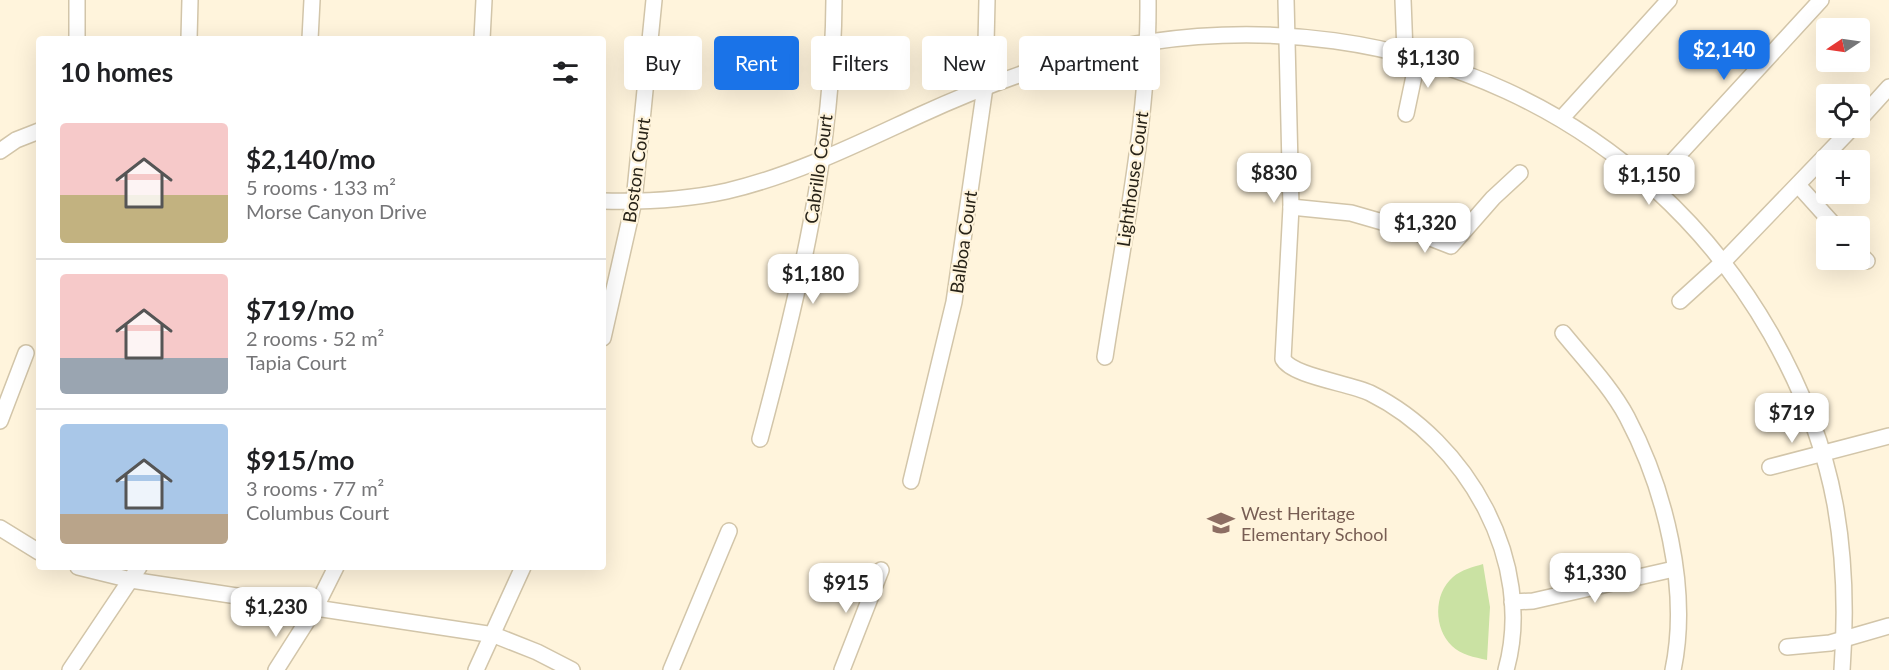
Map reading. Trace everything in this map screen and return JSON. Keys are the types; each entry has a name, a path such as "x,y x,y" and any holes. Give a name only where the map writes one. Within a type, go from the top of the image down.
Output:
{"street":[{"path":"77,0 77,36"},
{"path":"189,36 190,0"},
{"path":"310,36 312,0"},
{"path":"482,36 484,0"},
{"name":"Boston Court","path":"606,325 634,201 654,0"},
{"name":"Cabrillo Court","path":"760,440 798,297 822,160 834,0"},
{"name":"Balboa Court","path":"986,36 987,0"},
{"name":"Lighthouse Court","path":"1148,0 1148,36"},
{"path":"1286,0 1290,207 1281,352 1285,364 1299,372 1339,381 1370,393 1394,407 1446,449 1476,488 1498,537 1512,602 1506,670"},
{"path":"1404,0 1412,55 1406,114"},
{"path":"1562,118 1669,0"},
{"path":"1651,185 1821,0"},
{"path":"1160,41 1229,34 1288,35 1412,55 1491,83 1562,118 1609,150 1651,185 1724,261 1755,306 1790,368 1823,453 1835,502 1843,554 1845,637 1842,670"},
{"path":"1870,108 1889,87"},
{"path":"606,201 634,201 728,191 822,160 978,90"},
{"name":"Balboa Court","path":"911,481 954,302 985,90"},
{"name":"Lighthouse Court","path":"1105,357 1141,126 1144,90"},
{"path":"0,151 16,140 36,132"},
{"path":"1680,301 1724,261 1843,138"},
{"path":"1290,207 1351,213 1410,230 1451,246 1493,198 1520,173"},
{"path":"1798,185 1826,216"},
{"path":"1563,333 1626,415 1643,451 1666,520 1680,614 1673,670"},
{"path":"0,421 26,353"},
{"path":"1770,467 1889,436"},
{"path":"0,528 36,550"},
{"path":"671,670 729,531"},
{"path":"1512,602 1533,601 1674,569"},
{"path":"102,570 316,608 494,635 537,652 572,670"},
{"path":"276,670 316,608 335,570"},
{"path":"476,670 494,635 522,570"},
{"path":"842,670 880,570"},
{"path":"70,670 135,574"},
{"path":"1787,647 1830,643 1889,626"}],"green space":[{"path":"1483,564 1490,607 1487,660 1464,654 1452,646 1442,630 1438,612 1446,584 1463,571"}],"place":[{"name":"West Heritage Elementary School","path":"1221,523"}]}
